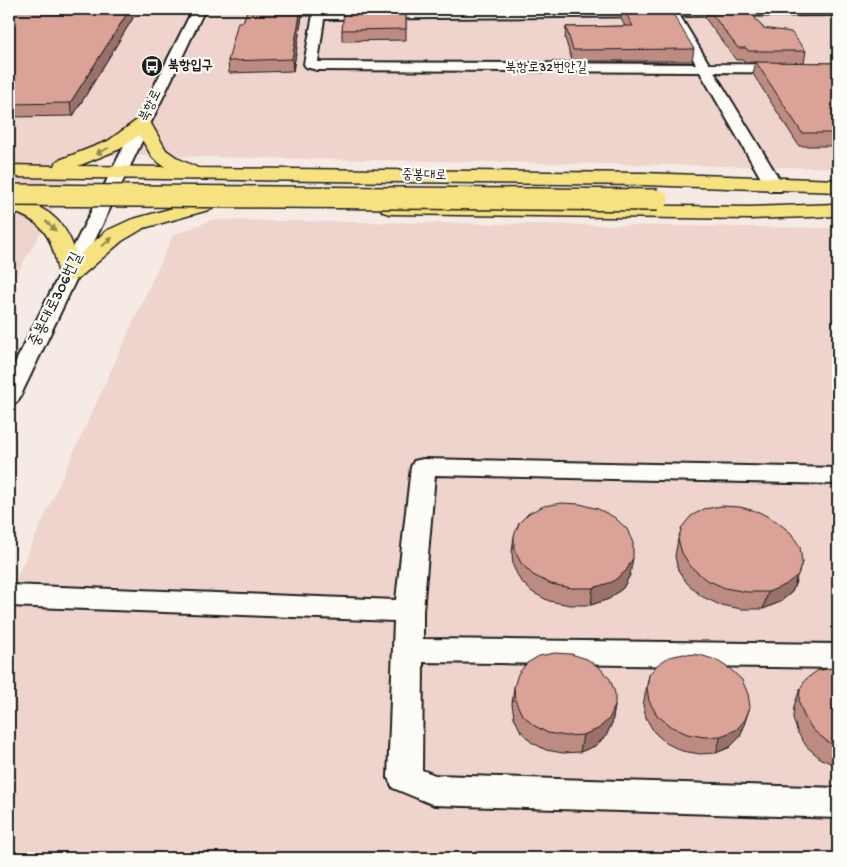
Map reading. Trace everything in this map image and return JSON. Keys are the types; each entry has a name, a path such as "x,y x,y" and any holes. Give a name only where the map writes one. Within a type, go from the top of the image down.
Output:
{"main road":[{"path":"31,171 62,166 82,160 114,145 143,124 151,144 165,161 202,173"},
{"name":"중봉대로","path":"9,171 622,179 838,187"},
{"name":"중봉대로","path":"9,181 656,194 838,204"},
{"name":"중봉대로","path":"9,195 656,194 774,185"},
{"path":"9,204 33,211 54,226 63,244 70,274 114,236 137,224 206,206"},
{"name":"중봉대로","path":"9,204 750,213 838,210"}],"street":[{"name":"북항로","path":"105,204 198,9"},
{"path":"672,11 774,185"},
{"path":"319,12 838,11"},
{"name":"북항로32번안길","path":"319,12 311,58 311,64 317,66 838,69"},
{"name":"중봉대로306번길","path":"9,397 105,204"},
{"path":"838,476 423,467 409,611 405,778 434,790 838,803"},
{"path":"9,596 409,611"},
{"path":"408,650 838,656"}],"shaded area":[{"path":"9,9 838,9 838,168 85,155 9,288"},
{"path":"212,220 838,228 838,858 9,858 9,594 173,235"}],"building":[{"path":"9,9 130,9 70,103 9,104"},
{"path":"248,9 301,9 292,59 228,61 238,22 243,22"},
{"path":"406,9 406,29 342,30 344,10"},
{"path":"623,9 670,9 694,49 573,50 566,27 633,26"},
{"path":"708,9 748,9 763,28 791,32 806,51 748,51 746,48 738,48"},
{"path":"756,62 838,63 838,133 802,133"},
{"path":"562,503 580,504 598,509 614,517 627,529 633,543 633,558 626,571 612,582 593,588 572,588 551,584 533,575 521,563 514,549 514,536 519,523 529,513 544,506"},
{"path":"722,506 740,507 759,512 776,521 791,533 800,547 802,562 798,575 785,585 768,592 747,592 725,588 705,579 691,567 682,553 678,539 682,527 691,516 704,509"},
{"path":"555,653 571,654 587,659 600,668 610,679 615,693 615,706 609,719 598,729 583,735 566,736 548,733 533,725 521,713 515,700 514,687 518,674 527,663 539,656"},
{"path":"684,654 700,655 716,660 742,680 748,694 750,707 745,720 736,730 721,736 704,737 687,734 670,726 657,715 649,701 647,688 649,675 657,665 669,657"},
{"path":"838,668 838,746 828,742 813,730 804,716 799,702 800,689 806,679 817,671"}],"place":[{"name":"북항입구","path":"152,66"}]}
